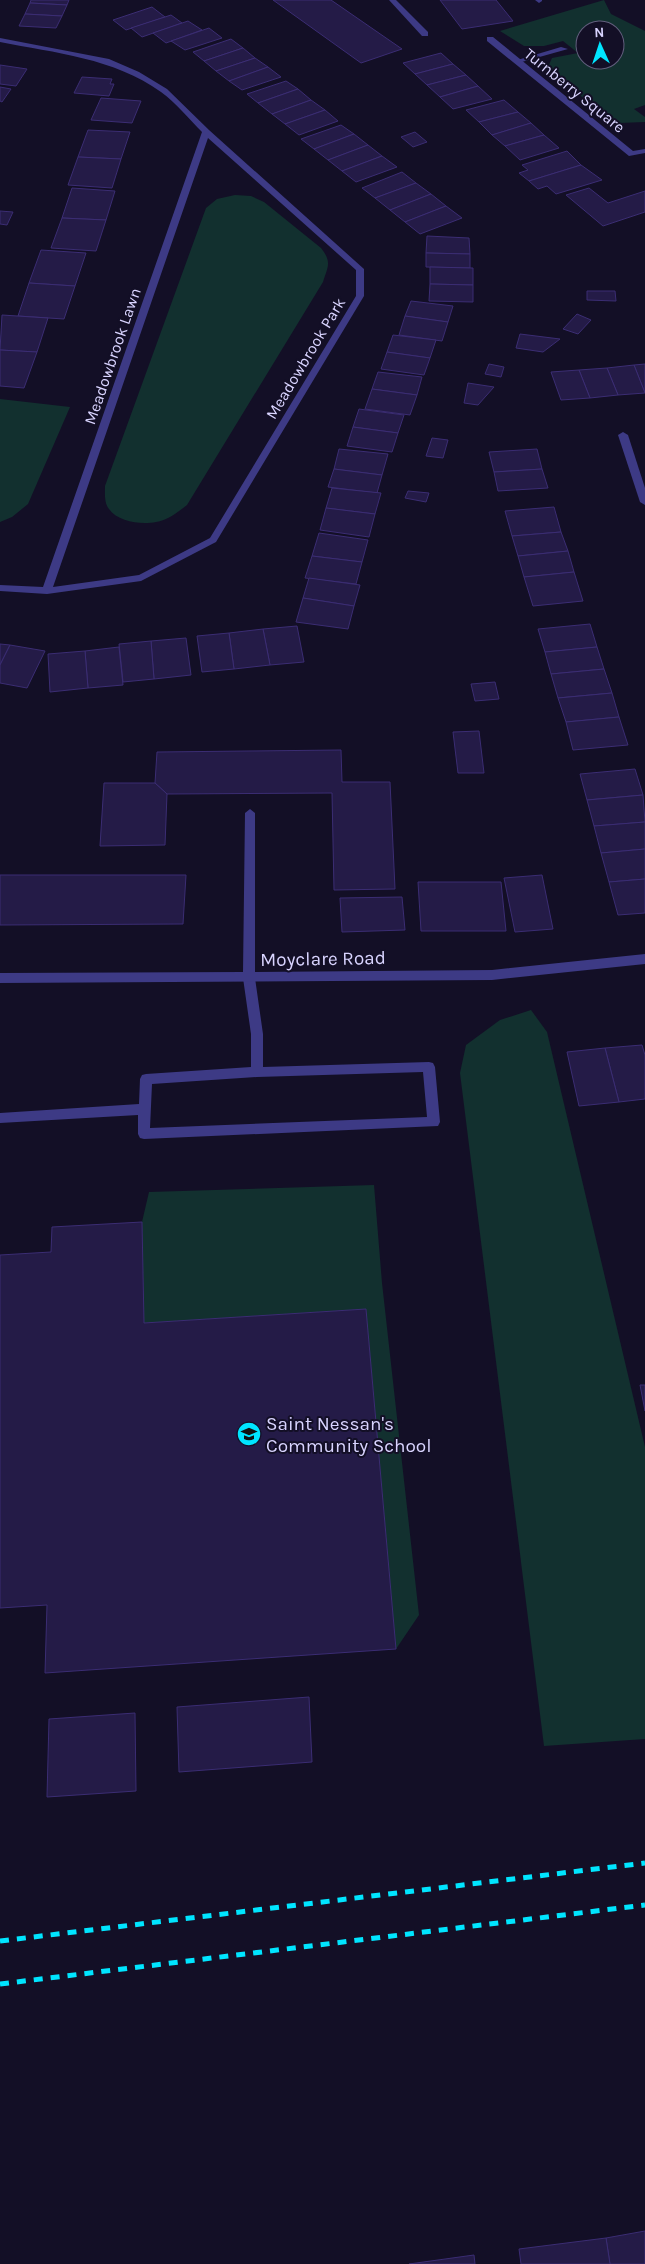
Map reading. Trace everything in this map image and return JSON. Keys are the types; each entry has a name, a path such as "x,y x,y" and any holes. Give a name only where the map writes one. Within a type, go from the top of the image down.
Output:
{"street":[{"path":"392,0 426,34"},
{"name":"Turnberry Square","path":"490,39 632,154 645,151"},
{"name":"Meadowbrook Park","path":"0,40 106,61 136,74 164,91 206,132 360,269 360,296 213,540 141,578 47,590 0,588"},
{"path":"518,61 564,49"},
{"name":"Meadowbrook Lawn","path":"47,590 206,132"},
{"path":"623,435 645,502"},
{"path":"250,813 249,978 257,1034 257,1072"},
{"name":"Moyclare Road","path":"0,978 249,978 492,975 645,959"},
{"path":"429,1066 434,1122 144,1134 146,1079 257,1072 429,1066"},
{"path":"0,1118 144,1109"}],"green space":[{"path":"604,0 611,14 623,20 575,20 575,51 563,41 544,46 524,46 500,31"},
{"path":"625,21 645,31 645,105 634,109 645,117 645,122 619,123 598,111 548,67 552,58 575,54 575,70 625,70"},
{"path":"235,195 251,196 264,202 321,248 328,261 323,282 187,505 160,521 144,523 124,520 107,507 105,486 206,208 217,199"},
{"path":"0,399 70,407 28,504 12,517 0,522"},
{"path":"531,1010 547,1032 645,1447 645,1739 544,1746 460,1073 466,1045 500,1020"},
{"path":"374,1185 382,1283 419,1615 396,1649 366,1309 144,1323 142,1222 149,1192"}],"building":[{"path":"31,0 69,0 67,5 30,3"},
{"path":"273,0 331,0 402,49 361,63"},
{"path":"440,0 496,0 513,21 462,29"},
{"path":"30,3 67,5 62,16 25,14"},
{"path":"152,7 165,17 126,30 113,20"},
{"path":"25,14 62,16 56,28 19,26"},
{"path":"171,15 182,23 142,37 131,28"},
{"path":"188,21 202,30 166,43 153,33"},
{"path":"209,28 222,38 185,50 171,41"},
{"path":"231,39 243,48 204,61 193,52"},
{"path":"243,48 255,58 216,71 204,61"},
{"path":"441,53 453,64 415,74 403,63"},
{"path":"255,58 268,67 229,81 216,71"},
{"path":"453,64 466,75 427,85 415,74"},
{"path":"0,65 27,69 16,86 0,84"},
{"path":"268,67 281,77 242,90 229,81"},
{"path":"466,75 478,86 440,97 427,85"},
{"path":"82,77 112,79 110,84 114,84 109,96 74,93"},
{"path":"286,81 298,89 258,103 247,94"},
{"path":"478,86 492,99 453,109 440,97"},
{"path":"0,87 11,89 2,102 0,101"},
{"path":"298,89 311,100 272,114 258,103"},
{"path":"101,98 141,101 132,123 91,120"},
{"path":"311,100 325,110 285,124 272,114"},
{"path":"504,100 518,112 479,122 466,110"},
{"path":"325,110 338,121 299,135 285,124"},
{"path":"518,112 531,123 492,135 479,122"},
{"path":"531,123 544,135 505,146 492,135"},
{"path":"341,125 354,134 314,149 301,139"},
{"path":"88,130 130,132 121,159 78,157"},
{"path":"415,132 427,142 413,147 401,137"},
{"path":"354,134 368,145 328,160 314,149"},
{"path":"544,135 559,148 520,160 505,146"},
{"path":"368,145 382,156 342,171 328,160"},
{"path":"567,151 581,165 529,181 519,173 528,170 522,165"},
{"path":"382,156 397,167 356,182 342,171"},
{"path":"78,157 121,159 112,188 68,185"},
{"path":"581,165 602,180 556,194 547,186 538,189 529,181"},
{"path":"402,172 416,183 375,198 362,188"},
{"path":"416,183 431,194 390,210 375,198"},
{"path":"72,188 115,191 106,220 62,218"},
{"path":"589,188 608,203 645,191 645,212 603,226 566,195"},
{"path":"431,194 446,206 405,222 390,210"},
{"path":"446,206 462,218 420,234 405,222"},
{"path":"0,211 13,212 7,225 0,224"},
{"path":"62,218 106,220 96,251 51,248"},
{"path":"427,236 469,238 470,254 426,253"},
{"path":"41,250 86,253 75,286 29,283"},
{"path":"426,253 470,254 470,268 426,267"},
{"path":"430,267 473,268 473,285 430,284"},
{"path":"29,283 75,286 64,319 18,316"},
{"path":"430,284 473,285 473,302 429,301"},
{"path":"587,291 615,291 616,301 587,300"},
{"path":"411,301 453,306 448,322 405,316"},
{"path":"577,314 591,320 578,334 563,329"},
{"path":"2,315 48,318 37,352 0,350"},
{"path":"405,316 448,322 442,341 399,335"},
{"path":"520,334 560,339 543,352 516,348"},
{"path":"393,335 436,340 430,358 387,352"},
{"path":"0,350 37,352 24,388 0,386"},
{"path":"387,352 430,358 424,375 381,369"},
{"path":"489,364 504,367 501,377 485,374"},
{"path":"645,364 645,393 634,365"},
{"path":"634,365 645,393 618,395 607,368"},
{"path":"607,368 618,395 590,398 579,370"},
{"path":"579,370 590,398 561,400 551,372"},
{"path":"378,372 422,377 417,395 372,389"},
{"path":"468,383 494,387 478,405 464,403"},
{"path":"372,389 417,395 410,415 365,409"},
{"path":"359,409 404,415 398,433 353,427"},
{"path":"353,427 398,433 392,452 347,446"},
{"path":"432,438 448,440 443,458 426,456"},
{"path":"339,449 388,454 382,475 334,469"},
{"path":"537,449 542,469 494,472 489,452"},
{"path":"334,469 382,475 377,493 328,487"},
{"path":"542,469 548,488 498,491 494,472"},
{"path":"332,488 381,493 375,514 326,508"},
{"path":"408,491 429,493 426,502 405,498"},
{"path":"554,507 561,532 512,536 505,511"},
{"path":"326,508 375,514 369,537 320,530"},
{"path":"561,532 568,551 518,556 512,536"},
{"path":"319,533 368,540 362,562 312,556"},
{"path":"568,551 574,572 524,577 518,556"},
{"path":"312,556 362,562 356,584 305,578"},
{"path":"574,572 583,601 533,606 524,577"},
{"path":"309,578 360,585 354,606 303,598"},
{"path":"303,598 354,606 348,629 296,622"},
{"path":"590,624 597,647 545,652 538,629"},
{"path":"297,626 304,662 270,665 263,629"},
{"path":"263,629 270,665 234,669 229,633"},
{"path":"229,633 234,669 202,672 197,636"},
{"path":"186,638 191,675 154,679 151,641"},
{"path":"151,641 154,679 123,682 119,644"},
{"path":"0,644 10,645 0,665"},
{"path":"10,645 45,651 27,688 0,683 0,665"},
{"path":"119,647 123,685 88,688 85,651"},
{"path":"597,647 604,669 551,674 545,652"},
{"path":"85,651 88,688 50,692 48,654"},
{"path":"604,669 612,693 558,698 551,674"},
{"path":"495,682 499,699 475,701 471,684"},
{"path":"612,693 619,717 566,722 558,698"},
{"path":"619,717 628,745 573,750 566,722"},
{"path":"479,731 484,773 458,773 453,732"},
{"path":"341,750 342,782 390,782 395,889 334,890 332,793 167,794 155,783 157,752"},
{"path":"635,769 643,795 587,800 580,774"},
{"path":"104,783 155,783 167,794 165,845 100,846"},
{"path":"643,795 645,822 594,826 587,800"},
{"path":"645,822 645,849 601,853 594,826"},
{"path":"645,849 645,879 609,882 601,853"},
{"path":"0,875 186,875 183,924 0,925"},
{"path":"542,875 553,929 515,932 504,878"},
{"path":"645,879 645,913 618,915 609,882"},
{"path":"418,882 501,882 506,931 421,931"},
{"path":"402,897 405,930 342,932 340,898"},
{"path":"642,1045 645,1055 645,1099 619,1102 605,1048"},
{"path":"605,1048 619,1102 579,1106 567,1052"},
{"path":"142,1222 144,1323 366,1309 396,1649 45,1673 47,1605 0,1608 0,1255 51,1252 52,1227"},
{"path":"640,1385 645,1385 645,1411"},
{"path":"309,1697 312,1762 179,1772 177,1707"},
{"path":"135,1713 136,1791 47,1797 49,1719"},
{"path":"645,2231 645,2264 610,2264 606,2238"},
{"path":"606,2238 610,2264 521,2264 519,2249"},
{"path":"474,2255 475,2264 409,2264"}],"railway":[{"path":"0,1941 645,1863"},
{"path":"0,1984 645,1905"}],"place":[{"name":"Saint Nessan's Community School","path":"249,1434"}]}
